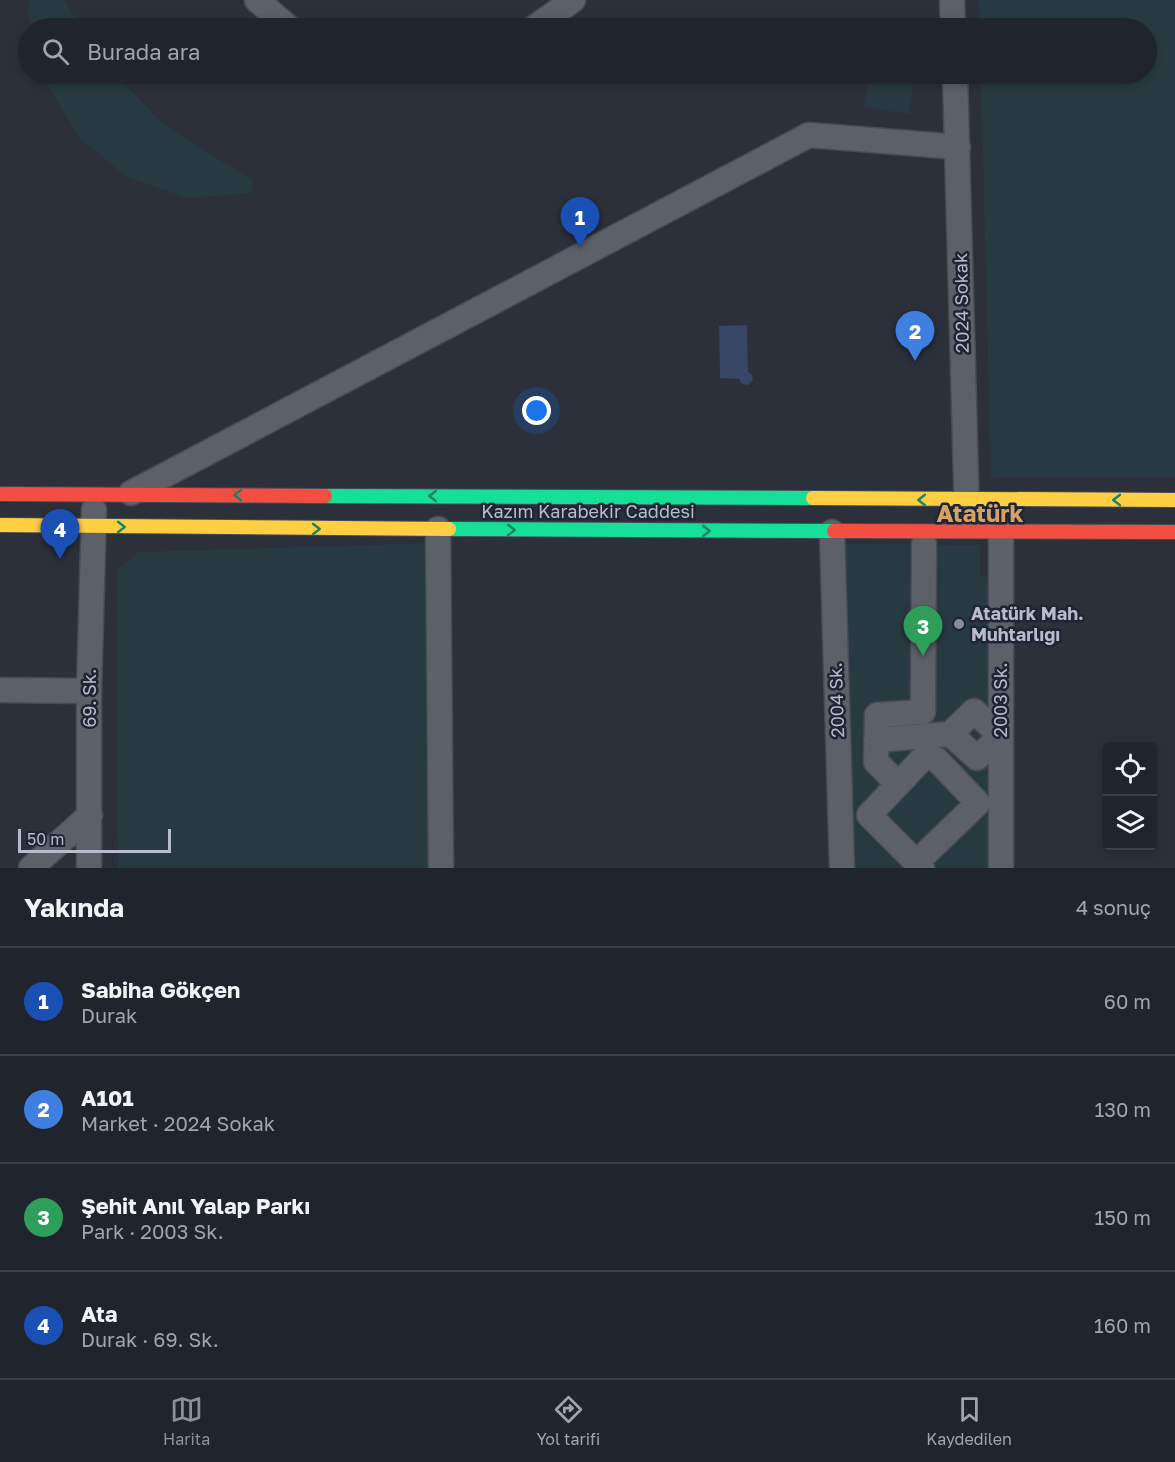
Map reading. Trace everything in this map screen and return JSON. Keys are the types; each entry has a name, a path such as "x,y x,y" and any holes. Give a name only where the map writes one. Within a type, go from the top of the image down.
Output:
{"street":[{"path":"257,0 278,18"},
{"path":"548,18 573,0"},
{"path":"952,0 953,18"},
{"name":"2024 Sokak","path":"955,84 967,532"},
{"path":"129,494 808,135 958,147"},
{"name":"Kazım Karabekir Caddesi","path":"0,494 1175,500"},
{"name":"69. Sk.","path":"89,868 89,691 95,494"},
{"name":"Kazım Karabekir Caddesi","path":"0,525 832,532 1175,532"},
{"path":"438,529 441,868"},
{"name":"2004 Sk.","path":"832,532 842,868"},
{"name":"2003 Sk.","path":"1001,532 1001,868"},
{"path":"898,784 876,762 877,715 923,712 931,615 924,544"},
{"path":"0,690 89,691"},
{"path":"838,735 950,734 974,711 1001,736 977,758 950,734"},
{"path":"925,756 936,759 978,803 920,865 869,815 925,756"},
{"path":"31,868 90,815"}],"shaded area":[{"path":"30,0 64,0 76,18 29,18"},
{"path":"979,0 1175,0 1175,477 991,478 981,84 1157,84 1157,18 980,18"},
{"path":"46,84 125,84 161,122 253,180 252,193 187,198 125,176 81,139"},
{"path":"867,84 914,84 909,114 864,107"},
{"path":"438,543 441,868 118,868 117,571 138,552"},
{"path":"832,544 980,545 980,577 1012,578 1004,868 842,868"}],"water":[{"path":"747,325 748,372 752,375 753,380 748,385 742,384 739,379 720,378 719,326"}],"traffic: fast":[{"path":"325,496 813,498"},
{"path":"449,529 834,531"}],"traffic: slow":[{"path":"813,498 1175,500"},
{"path":"0,525 449,529"}],"traffic: jam":[{"path":"0,494 325,496"},
{"path":"834,531 1175,532"}],"place":[{"name":"Sabiha Gökçen","path":"580,247"},
{"name":"A101","path":"915,361"},
{"name":"Ata","path":"60,559"},
{"name":"Atatürk Mah. Muhtarlığı","path":"959,624"},
{"name":"Şehit Anıl Yalap Parkı","path":"923,656"}],"district":[{"name":"Atatürk","path":"980,514"}]}
